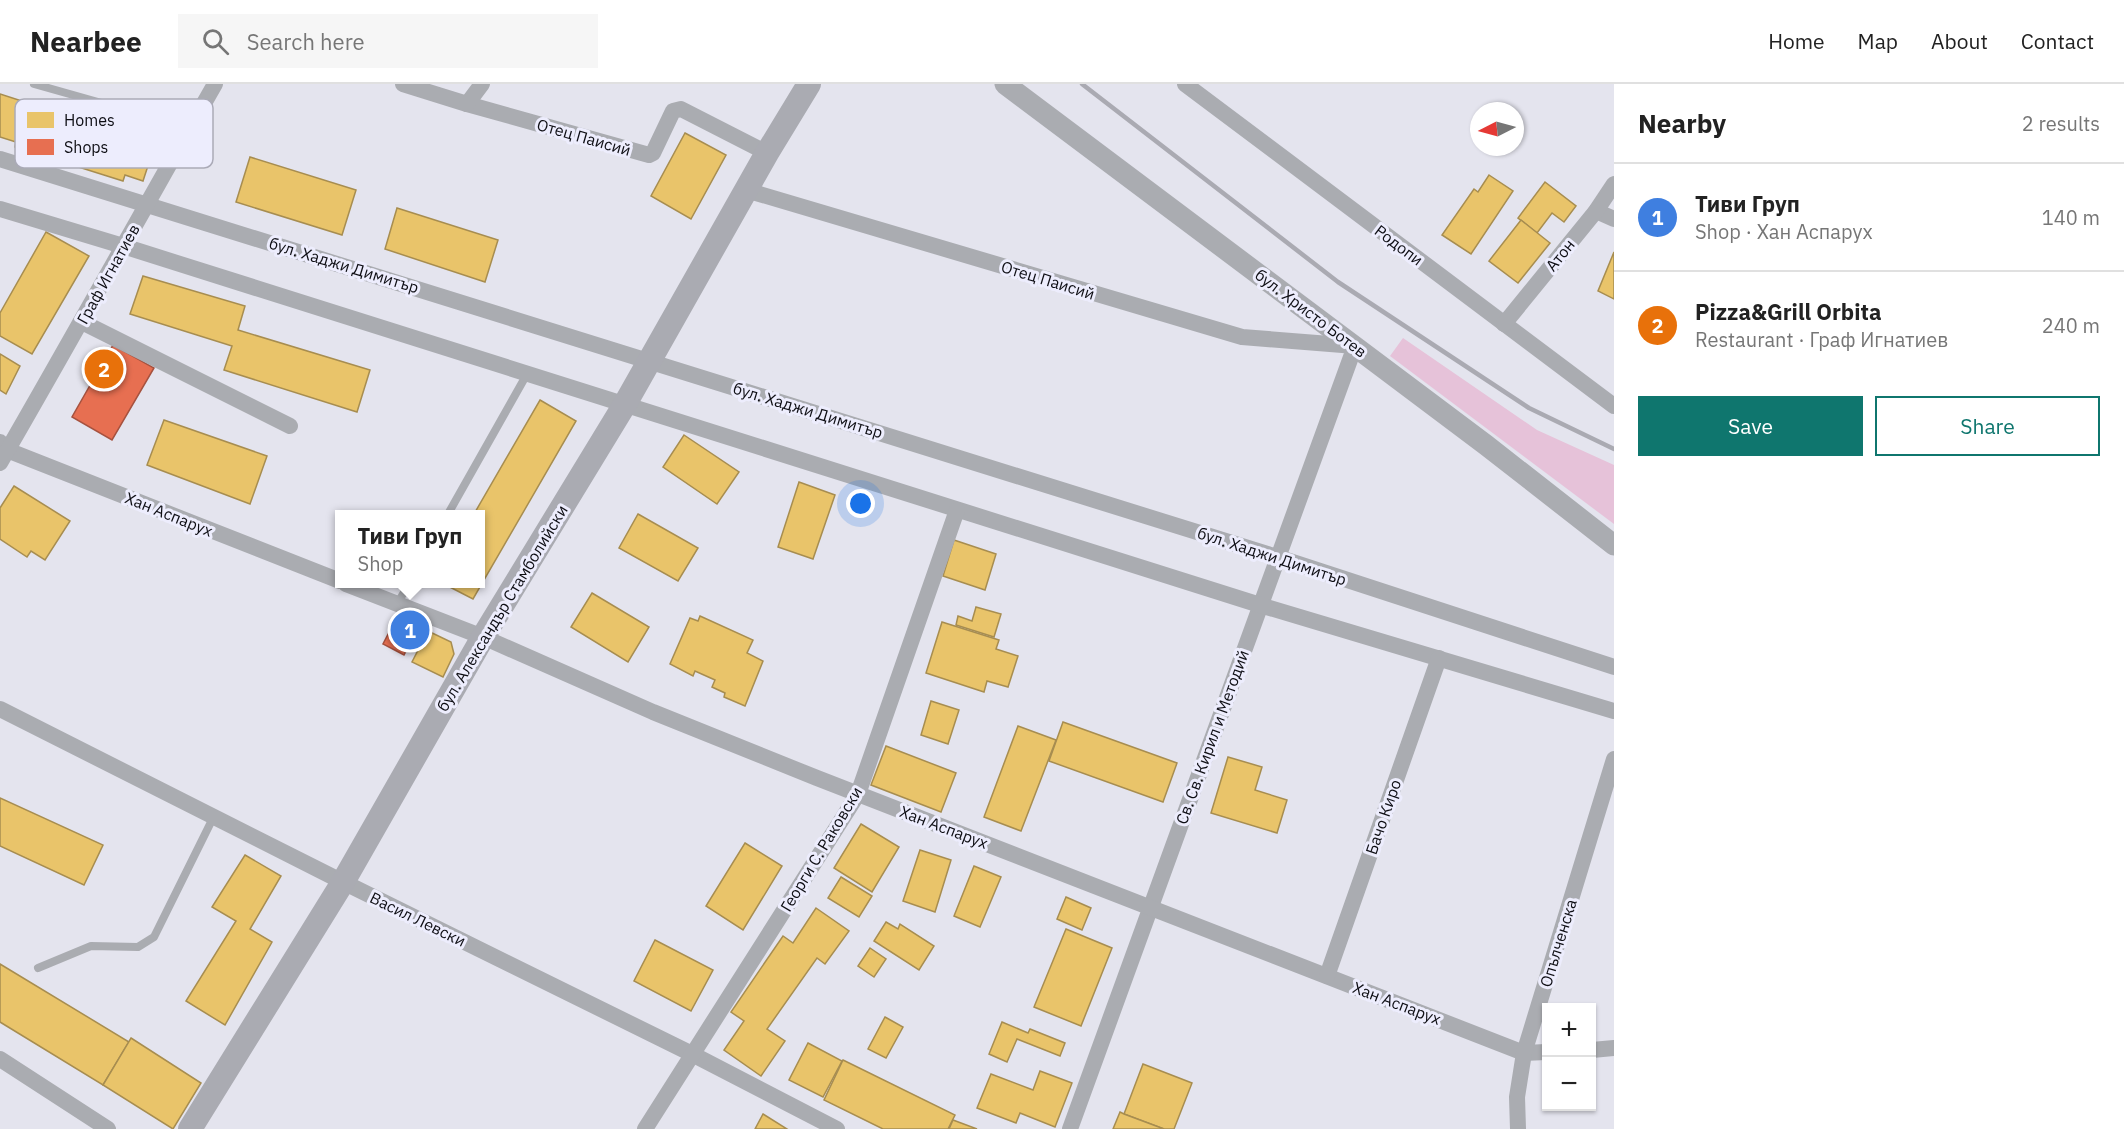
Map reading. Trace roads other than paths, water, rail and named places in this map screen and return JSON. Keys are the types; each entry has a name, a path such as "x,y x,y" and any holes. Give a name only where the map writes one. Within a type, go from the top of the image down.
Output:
{"main road":[{"name":"бул. Александър Стамболийски","path":"190,1129 343,882 483,637 625,404 767,153 810,84"}],"street":[{"name":"Граф Игнатиев","path":"206,99 215,84"},
{"name":"Отец Паисий","path":"403,84 467,105 649,155 653,153 673,111 681,109 767,153"},
{"path":"467,105 482,84"},
{"name":"бул. Христо Ботев","path":"1005,84 1355,346 1614,545"},
{"name":"Родопи","path":"1185,84 1614,406"},
{"name":"бул. Хаджи Димитър","path":"0,159 15,164"},
{"name":"бул. Хаджи Димитър","path":"29,168 1277,557 1614,667"},
{"name":"Граф Игнатиев","path":"2,452 82,322 167,168"},
{"name":"Атон","path":"1504,324 1596,211 1614,184"},
{"name":"Отец Паисий","path":"746,190 1242,337 1355,346"},
{"path":"0,209 1260,605 1614,711"},
{"path":"1596,211 1614,219"},
{"path":"82,322 290,426"},
{"name":"Св. Св. Кирил и Методий","path":"1070,1129 1355,346"},
{"name":"Хан Аспарух","path":"2,452 335,579"},
{"name":"Георги С. Раковски","path":"645,1129 858,794 957,510"},
{"name":"Хан Аспарух","path":"356,588 483,637 653,712 858,794 1524,1053 1542,1052"},
{"name":"Бачо Киро","path":"1327,976 1439,658"},
{"name":"Васил Левски","path":"0,708 343,882 692,1054 837,1129"},
{"name":"Опълченска","path":"1518,1129 1517,1097 1524,1053 1614,759"},
{"path":"1596,1050 1614,1048"},
{"path":"0,1059 108,1129"}],"lane":[{"path":"34,84 87,99"},
{"path":"450,510 527,374"},
{"path":"397,604 407,588"},
{"path":"39,968 91,946 138,947 154,937 214,816"}],"railway":[{"path":"1082,84 1338,282 1529,408 1614,449"}],"place":[{"name":"Pizza&Grill Orbita","path":"104,369"},
{"name":"Тиви Груп","path":"410,630"}]}
